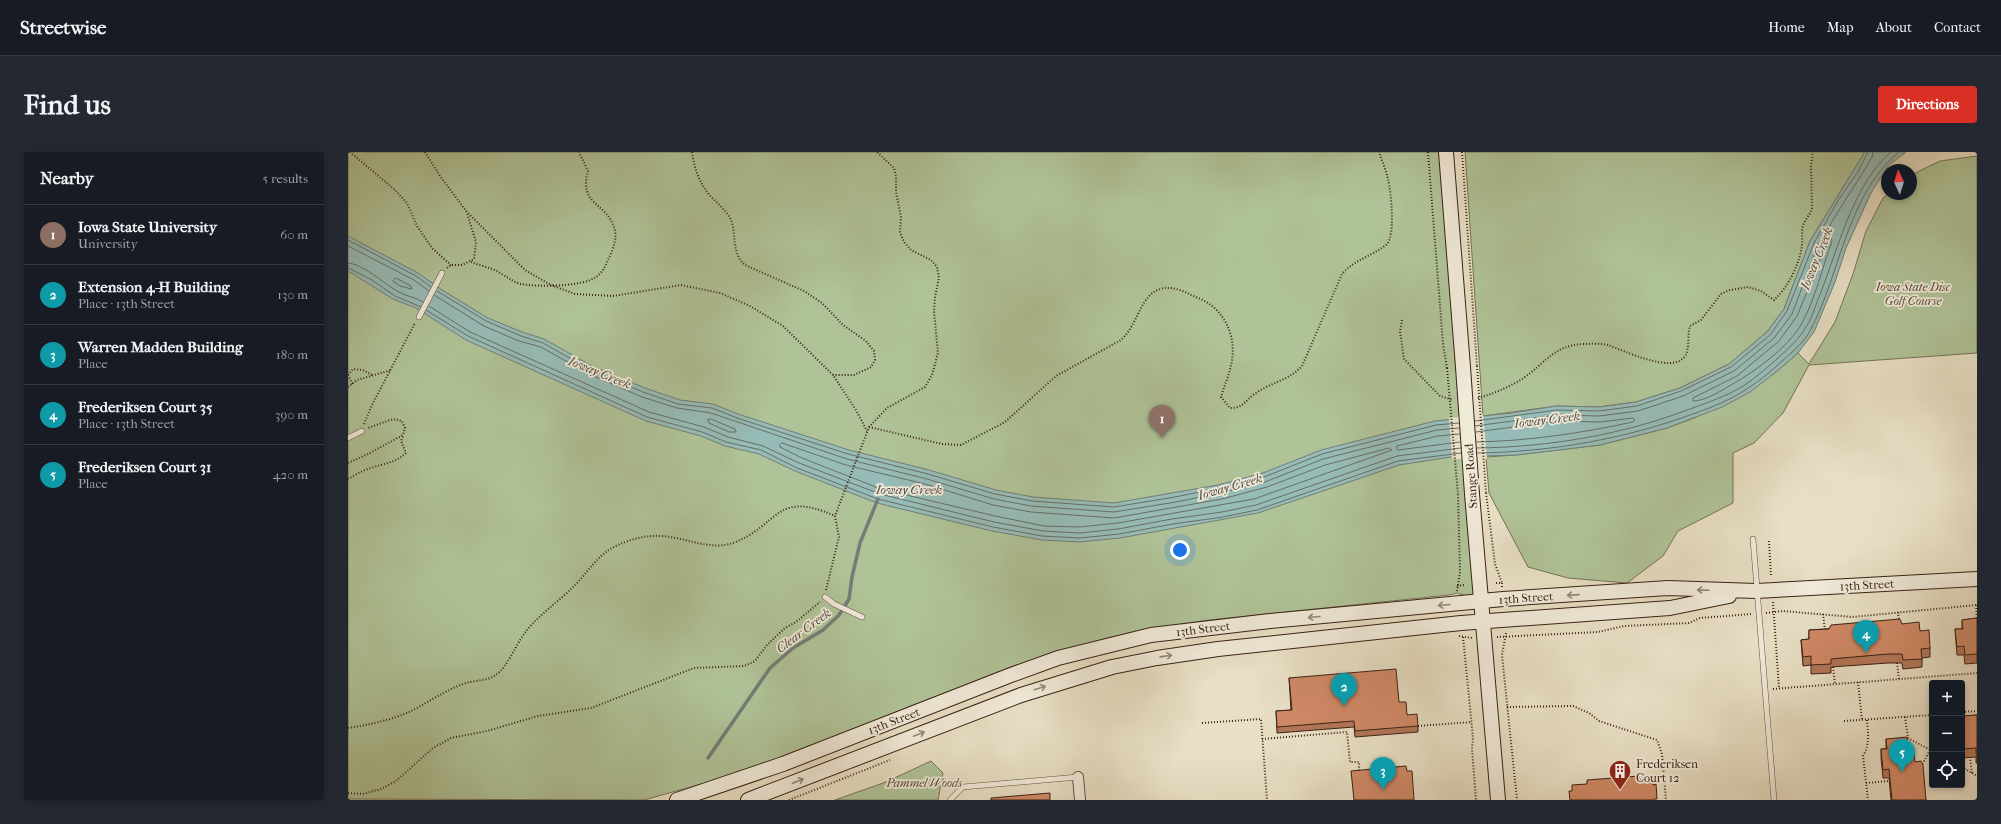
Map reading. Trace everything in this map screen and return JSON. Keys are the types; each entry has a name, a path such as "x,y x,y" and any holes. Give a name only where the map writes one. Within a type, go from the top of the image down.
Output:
{"main road":[{"name":"Stange Road","path":"1446,152 1482,622 1498,800"},
{"name":"13th Street","path":"677,800 783,764 1010,675 1058,658 1151,635 1207,628 1481,601 1668,588 1756,591 1977,578"},
{"name":"13th Street","path":"748,800 1021,695 1112,667 1157,658 1218,649 1482,622 1670,608 1756,591"}],"street":[{"path":"1078,777 1080,800"}],"lane":[{"path":"419,317 442,273"},
{"path":"348,438 362,431"},
{"path":"1753,539 1774,800"},
{"path":"825,597 834,604 862,617"},
{"path":"950,800 963,787 1078,777"}],"path":[{"path":"350,152 407,203 417,226 432,248 450,264 462,265 471,262 476,253 476,242 466,211"},
{"path":"425,152 440,176 466,211 525,270 551,285 575,294 613,296 681,285 720,293 750,306 783,326 833,375 856,410 867,431"},
{"path":"471,262 502,274 516,283 551,285 583,282 594,278 602,272 615,243 615,231 611,220 591,200 586,192 585,182 588,172 578,152"},
{"path":"692,152 695,172 707,191 731,220 735,251 741,262 804,291 822,304 843,324 866,341 874,351 875,360 870,367 854,375 833,375"},
{"path":"348,793 363,794 381,789 396,781 433,748 451,738 487,731 538,716 591,708 694,668 744,666 755,661 767,645 784,628 796,622 825,597 839,537 835,516 867,431 887,408 925,388 932,376 938,353 934,311 934,297 939,278 937,267 931,260 911,250 904,242 900,232 901,216 896,192 896,176 894,168 877,152"},
{"path":"869,427 942,444 961,445 1005,422 1056,376 1121,340 1129,332 1144,304 1152,293 1160,288 1173,288 1208,303 1217,310 1225,321 1230,332 1233,356 1221,397 1230,408 1238,408 1264,387 1296,372 1302,366 1342,274 1348,266 1387,244 1391,238 1392,225 1388,178 1379,152"},
{"path":"1428,152 1458,495 1460,572 1457,593"},
{"path":"1462,152 1486,493 1495,564 1502,583 1502,588"},
{"path":"1473,400 1491,394 1522,379 1551,354 1567,346 1606,344 1644,359 1669,363 1679,362 1685,356 1690,326 1701,320 1709,308 1718,300 1721,294 1730,290 1748,287 1761,291 1774,300 1780,295 1799,258 1802,244 1802,226 1810,216 1812,209 1811,165 1813,152"},
{"path":"442,273 450,264"},
{"path":"362,431 369,410 419,317"},
{"path":"1402,320 1400,332 1404,359 1440,396 1454,400"},
{"path":"353,384 348,375 353,369 363,370 372,375"},
{"path":"348,387 357,380 391,370"},
{"path":"348,478 372,468 388,464 406,453 401,441 405,428 402,421 393,418 362,431"},
{"path":"348,463 403,435"},
{"path":"348,728 408,712 465,684 489,678 498,674 525,632 574,587 593,563 611,549 624,542 642,537 661,536 716,545 731,544 745,537 780,511 791,507 802,506 822,510 835,516"},
{"path":"1769,541 1779,688"},
{"path":"1496,583 1502,583"},
{"path":"1457,586 1464,586"},
{"path":"1499,637 1506,638 1598,632 1624,626 1689,623 1700,618 1783,611 1852,617 1976,605 1977,627"},
{"path":"1898,612 1900,628"},
{"path":"1823,614 1825,638"},
{"path":"1462,632 1474,738 1472,754 1476,800"},
{"path":"1453,635 1467,638"},
{"path":"1506,638 1502,655 1506,707 1517,800"},
{"path":"1897,663 1899,679"},
{"path":"1833,667 1835,684"},
{"path":"1765,690 1977,673"},
{"path":"1858,682 1862,720"},
{"path":"1506,707 1572,706 1589,713 1598,722 1658,740 1662,754 1666,800"},
{"path":"1965,712 1977,711"},
{"path":"1844,721 1929,715"},
{"path":"1905,717 1908,738 1929,749"},
{"path":"1202,723 1261,719 1267,800"},
{"path":"1868,720 1869,736 1864,756 1868,800"},
{"path":"1418,726 1472,722"},
{"path":"1262,739 1347,732 1350,762 1359,762 1360,776"},
{"path":"1914,766 1922,765 1930,752"},
{"path":"1970,757 1972,773"},
{"path":"789,800 893,759"},
{"path":"1965,769 1977,776"},
{"path":"1866,783 1889,781"}],"green space":[{"path":"348,152 1446,152 1481,601 1457,593 1209,620 1154,628 1107,638 1016,665 782,757 723,778 644,800 348,799"},
{"path":"1465,152 1865,152 1810,241 1784,309 1767,332 1729,364 1680,388 1636,402 1599,407 1557,406 1483,416"},
{"name":"Iowa State Disc Golf Course","path":"1977,156 1977,353 1809,365 1783,413 1754,443 1733,453 1733,503 1678,531 1663,556 1627,583 1568,578 1528,567 1489,493 1486,457 1600,445 1667,428 1694,418 1776,372 1798,353 1809,364 1835,322 1853,274 1866,231 1882,200 1917,200 1917,172 1940,161"},
{"name":"Pammel Woods","path":"931,761 943,773 938,800 835,800 886,782"}],"water":[{"name":"Ioway Creek","path":"1865,152 1906,152 1891,164 1881,164 1881,177 1871,193 1846,248 1835,282 1814,332 1798,353 1776,372 1750,392 1722,407 1667,428 1600,445 1516,455 1451,457 1399,465 1258,513 1120,538 1080,542 1042,540 992,531 877,503 795,471 759,454 725,446 701,436 646,421 466,340 416,308 393,299 348,271 348,236 418,273 442,290 488,318 544,339 592,366 645,388 680,400 713,404 738,414 849,450 929,470 996,490 1033,497 1114,503 1218,485 1263,473 1321,450 1435,421 1512,413 1557,406 1599,407 1636,402 1680,388 1729,364 1767,332 1784,309 1810,241"}],"pier":[{"path":"1483,414 1487,459 1452,459 1449,418"}],"building":[{"path":"1977,618 1977,654 1965,655 1964,646 1957,647 1955,629 1963,629 1962,620"},
{"path":"1900,619 1902,624 1919,622 1920,631 1929,630 1930,648 1921,649 1922,659 1903,660 1902,654 1888,654 1831,659 1831,664 1811,665 1811,656 1803,657 1801,640 1809,639 1809,630 1829,629 1831,625"},
{"path":"1396,669 1399,702 1406,702 1407,715 1417,714 1418,726 1355,731 1354,721 1277,727 1276,711 1292,710 1289,678"},
{"path":"1977,715 1977,754 1976,748 1965,749 1965,716"},
{"path":"1907,737 1908,748 1913,747 1915,762 1921,761 1923,765 1926,800 1892,800 1889,769 1883,770 1881,749 1887,749 1886,739"},
{"path":"1406,766 1407,771 1412,771 1414,800 1354,800 1351,771"},
{"path":"1639,776 1640,780 1653,779 1653,785 1656,784 1657,799 1570,800 1569,791 1572,791 1572,785 1587,784 1587,780"},
{"path":"1050,793 1050,800 991,800 991,798"}],"waterway":[{"name":"Clear Creek","path":"708,758 770,668 793,648 823,630 839,615 849,599 852,577 860,543 878,499"}],"place":[{"name":"Iowa State University","path":"1162,438"},
{"name":"Frederiksen Court 35","path":"1866,653"},
{"name":"Extension 4-H Building","path":"1344,706"},
{"name":"Frederiksen Court 31","path":"1902,772"},
{"name":"Warren Madden Building","path":"1383,790"},
{"name":"Frederiksen Court 12","path":"1620,790"}]}
